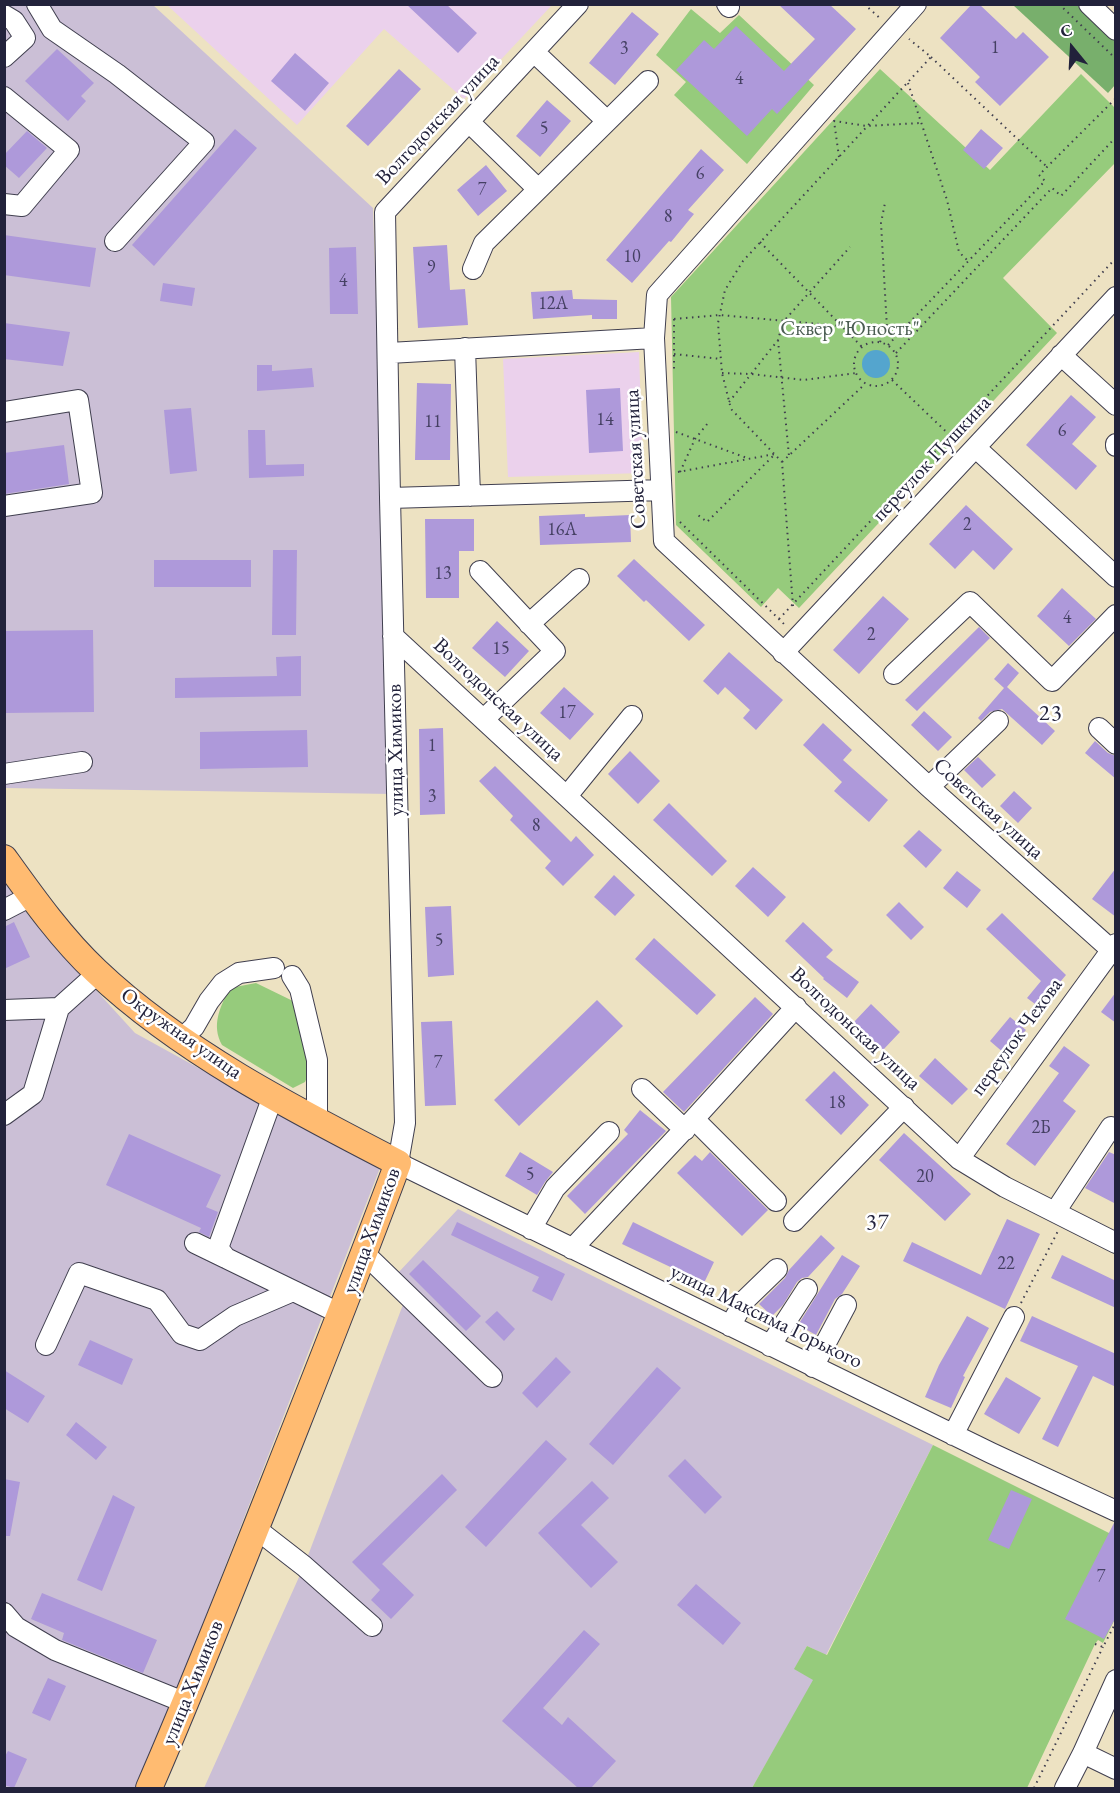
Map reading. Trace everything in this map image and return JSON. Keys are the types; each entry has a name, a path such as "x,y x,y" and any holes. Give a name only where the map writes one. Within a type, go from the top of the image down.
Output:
{"main road":[{"name":"Окружная улица","path":"4,858 46,916 98,973 138,1009 181,1040 273,1096 398,1163"},
{"name":"улица Химиков","path":"149,1788 186,1703 341,1314 398,1163"}],"street":[{"path":"37,4 52,29 117,74 204,142 115,241"},
{"name":"Волгодонская улица","path":"578,4 385,212 393,636 959,1159 1005,1188 1116,1244"},
{"name":"Советская улица","path":"916,4 904,29 657,296 654,338 664,542 929,787 1114,950"},
{"path":"1089,4 1116,30"},
{"path":"4,15 14,21 25,38 4,57"},
{"path":"534,52 607,121"},
{"path":"473,269 484,243 648,81"},
{"path":"4,97 69,150 22,206 4,204"},
{"path":"469,122 538,189"},
{"name":"переулок Пушкина","path":"783,653 1116,297"},
{"path":"389,353 654,338"},
{"path":"465,348 470,496"},
{"path":"1061,356 1116,405"},
{"path":"4,412 78,400 93,493 4,506"},
{"path":"976,447 1116,577"},
{"path":"390,498 470,496 661,483"},
{"path":"480,570 555,651 484,719"},
{"path":"529,624 579,579"},
{"path":"894,674 970,602 1052,681 1116,615"},
{"name":"улица Химиков","path":"393,636 405,1123 398,1163"},
{"path":"567,796 632,716"},
{"path":"929,787 998,721"},
{"path":"1099,728 1116,744"},
{"path":"4,774 82,762"},
{"path":"4,910 31,896"},
{"name":"переулок Чехова","path":"959,1159 1043,1041 1114,950"},
{"path":"181,1040 194,1027 208,1001 223,982 239,973 283,972 300,989 316,1060 317,1121"},
{"path":"4,1115 33,1095 59,1008 98,973"},
{"path":"572,1249 796,1007"},
{"path":"4,1010 59,1008"},
{"path":"642,1089 689,1124 776,1201"},
{"path":"226,1258 218,1248 273,1096"},
{"path":"794,1221 904,1107"},
{"path":"1060,1215 1111,1127 1116,1129"},
{"path":"531,1229 555,1188 609,1132"},
{"name":"улица Максима Горького","path":"398,1163 953,1435 1116,1511"},
{"path":"195,1243 341,1314"},
{"path":"364,1253 492,1377"},
{"path":"730,1326 745,1300 777,1269"},
{"path":"46,1345 80,1273 157,1300 182,1334 200,1340 235,1316 293,1291"},
{"path":"770,1346 807,1289"},
{"path":"813,1367 846,1305"},
{"path":"953,1435 1014,1317"},
{"path":"255,1528 304,1566 372,1626"},
{"path":"4,1613 16,1627 55,1650 186,1703"},
{"path":"1065,1788 1116,1680"},
{"path":"1083,1753 1116,1769"}],"path":[{"path":"1059,4 1116,59"},
{"path":"904,29 1047,167"},
{"path":"793,606 782,462 731,408 722,374 718,323 725,290 743,261 931,57"},
{"path":"908,82 947,200 960,252 968,261"},
{"path":"888,345 1045,181 1039,175 1116,98"},
{"path":"839,157 834,121 840,114"},
{"path":"834,121 867,126 920,123"},
{"path":"896,353 1052,188 1061,196 1116,136"},
{"path":"880,342 887,328 881,223 885,203"},
{"path":"760,242 862,347"},
{"path":"789,456 778,340 783,322 850,247"},
{"path":"678,521 779,619 1116,258"},
{"path":"674,309 674,376"},
{"path":"674,319 720,315 842,326"},
{"path":"729,402 778,340"},
{"path":"870,342 888,345 896,353 898,367 892,380 879,386 865,384 855,374 854,359 862,347 870,342"},
{"path":"674,354 721,359"},
{"path":"722,374 751,374 804,380 855,374"},
{"path":"892,380 960,445 976,447"},
{"path":"782,462 865,384"},
{"path":"680,472 695,439 708,423"},
{"path":"675,442 674,431 750,459"},
{"path":"661,483 680,472 775,454"},
{"path":"698,514 707,522 775,454"},
{"path":"1014,1317 1060,1215"},
{"path":"1034,1788 1116,1623"},
{"path":"1095,1644 1103,1647"}],"shaded area":[{"path":"5,5 153,5 373,208 392,794 5,788"},
{"path":"167,5 552,5 464,99 384,29 297,125"},
{"path":"639,352 643,473 508,477 503,359"},
{"path":"4,882 32,920 135,1033 380,1168 139,1788 5,1788"},
{"path":"458,1209 933,1445 826,1655 807,1646 795,1668 814,1680 752,1788 204,1788 304,1566 407,1294 397,1274"}],"green space":[{"path":"1013,5 1077,5 1115,41 1115,85 1108,93"},
{"path":"691,9 720,33 739,15 814,85 747,164 674,95 686,82 656,55"},
{"name":"Сквер \"Юность\"","path":"880,69 990,170 1081,74 1115,108 1115,163 1003,278 1057,333 799,608 778,588 761,607 676,525 671,297"},
{"path":"256,983 295,1002 299,1012 309,1073 305,1082 293,1088 222,1045 219,1038 218,1016 230,988"},
{"path":"933,1445 1115,1536 1115,1619 1103,1643 1098,1640 1095,1644 1027,1788 752,1788 813,1680 794,1669 807,1646 827,1655"}],"water":[{"path":"876,350 886,354 890,364 886,374 876,378 866,374 862,364 866,354"}],"building":[{"path":"406,4 446,4 477,33 458,53"},
{"path":"778,4 829,4 856,29 777,114 772,109 747,136 676,70 704,40 714,49 736,26 784,71 815,39"},
{"path":"972,4 979,4 1016,39 1023,32 1049,57 1000,106 975,82 980,77 940,38"},
{"path":"632,12 659,34 615,85 589,63"},
{"path":"57,49 94,83 81,96 86,101 68,121 25,81"},
{"path":"295,53 329,83 305,111 271,81"},
{"path":"399,69 421,89 368,146 346,126"},
{"path":"547,100 571,121 540,157 516,136"},
{"path":"235,129 257,148 154,266 132,245"},
{"path":"981,129 1003,148 984,169 963,150"},
{"path":"27,131 47,148 19,178 4,165 4,155"},
{"path":"701,149 724,170 688,210 694,214 632,283 606,260"},
{"path":"486,165 507,191 478,216 457,190"},
{"path":"4,235 96,248 90,287 4,275"},
{"path":"447,245 450,290 465,289 468,325 418,328 413,247"},
{"path":"356,247 358,314 330,314 329,248"},
{"path":"163,283 195,288 192,306 160,301"},
{"path":"572,290 573,299 617,300 617,319 592,319 592,315 533,319 531,292"},
{"path":"4,323 70,332 63,366 4,359"},
{"path":"257,365 272,365 272,371 312,368 314,387 257,391"},
{"path":"417,383 451,384 450,460 415,460"},
{"path":"620,388 623,451 589,453 586,390"},
{"path":"1071,395 1096,417 1072,444 1097,466 1076,490 1026,445"},
{"path":"191,408 197,471 170,474 164,410"},
{"path":"248,430 265,430 266,465 304,464 304,476 249,478"},
{"path":"64,445 69,484 4,494 4,453"},
{"path":"966,505 1013,549 994,570 973,550 955,569 929,544"},
{"path":"585,514 585,517 630,515 631,542 540,545 539,516"},
{"path":"425,519 474,519 474,551 459,551 459,598 426,598"},
{"path":"273,550 297,550 296,635 272,635"},
{"path":"634,559 705,625 689,641 617,576"},
{"path":"154,560 251,560 251,587 154,587"},
{"path":"1062,588 1096,619 1069,646 1037,616"},
{"path":"883,596 909,619 859,674 833,650"},
{"path":"497,621 529,651 505,677 472,648"},
{"path":"979,627 990,638 917,711 905,700"},
{"path":"93,630 94,712 5,713 4,631"},
{"path":"729,652 783,700 756,730 743,718 750,710 725,687 718,695 703,681"},
{"path":"301,656 301,696 175,698 175,678 277,676 276,657"},
{"path":"1008,663 1019,673 1007,687 1055,731 1042,745 1002,709 990,712 981,721 978,718 1004,688 994,679"},
{"path":"564,687 594,714 570,740 540,713"},
{"path":"924,711 952,737 938,751 911,725"},
{"path":"823,723 852,750 843,760 888,800 869,822 834,791 842,782 803,745"},
{"path":"443,728 445,814 420,815 419,729"},
{"path":"307,730 308,767 200,769 200,732"},
{"path":"1095,741 1108,753 1116,756 1116,779 1085,753"},
{"path":"630,751 660,781 638,804 608,774"},
{"path":"978,757 996,775 982,788 964,770"},
{"path":"495,766 571,842 576,836 594,855 563,886 545,868 551,861 510,820 513,816 479,781"},
{"path":"1014,791 1032,808 1018,823 1000,806"},
{"path":"669,803 727,861 712,876 653,820"},
{"path":"919,830 942,850 926,868 903,846"},
{"path":"753,867 786,897 768,917 735,886"},
{"path":"1116,868 1116,917 1092,899"},
{"path":"957,871 981,890 967,908 943,888"},
{"path":"614,875 635,895 615,916 594,897"},
{"path":"899,902 924,927 911,940 886,915"},
{"path":"451,906 454,975 428,977 425,907"},
{"path":"1002,913 1066,975 1039,1007 1027,998 1041,981 986,929"},
{"path":"14,922 30,957 4,969 4,927"},
{"path":"803,922 833,950 826,957 859,982 847,998 823,979 785,941"},
{"path":"654,938 716,995 697,1015 635,959"},
{"path":"1116,992 1116,1023 1101,1012"},
{"path":"755,997 773,1014 684,1112 663,1092"},
{"path":"597,1000 623,1026 519,1126 494,1100"},
{"path":"871,1004 900,1032 883,1050 854,1022"},
{"path":"1010,1017 1026,1030 1005,1054 990,1041"},
{"path":"452,1021 456,1105 425,1106 421,1022"},
{"path":"1064,1046 1090,1065 1063,1101 1076,1111 1035,1166 1006,1144 1059,1073 1049,1066"},
{"path":"935,1058 968,1089 952,1105 919,1076"},
{"path":"834,1071 869,1105 841,1135 805,1100"},
{"path":"640,1110 666,1131 585,1214 567,1196 628,1134 624,1130"},
{"path":"904,1133 971,1194 945,1221 879,1160"},
{"path":"129,1134 221,1175 206,1207 218,1212 209,1237 199,1232 201,1228 106,1185"},
{"path":"520,1152 553,1172 537,1195 505,1176"},
{"path":"710,1152 768,1210 742,1236 677,1173 695,1155 702,1161"},
{"path":"1109,1152 1116,1155 1116,1204 1085,1188"},
{"path":"1007,1219 1040,1234 1005,1309 903,1261 912,1242 981,1275"},
{"path":"457,1222 565,1274 552,1301 532,1291 539,1277 451,1235"},
{"path":"633,1222 714,1262 704,1283 622,1244"},
{"path":"821,1235 835,1248 808,1277 797,1282 783,1305 772,1316 759,1304 785,1278 789,1270"},
{"path":"842,1255 860,1266 842,1294 835,1299 816,1335 798,1325"},
{"path":"1062,1255 1116,1281 1116,1308 1051,1278"},
{"path":"423,1260 481,1316 466,1331 409,1274"},
{"path":"497,1311 515,1329 504,1341 485,1322"},
{"path":"967,1316 989,1328 963,1376 965,1377 951,1408 925,1397 939,1365"},
{"path":"1032,1316 1116,1354 1116,1387 1093,1376 1058,1447 1042,1439 1078,1366 1020,1341"},
{"path":"90,1340 133,1359 122,1385 78,1365"},
{"path":"556,1357 571,1372 537,1408 522,1393"},
{"path":"657,1367 681,1388 613,1465 589,1444"},
{"path":"4,1370 45,1396 28,1423 4,1408"},
{"path":"1006,1377 1041,1398 1019,1434 984,1414"},
{"path":"76,1422 107,1447 96,1460 66,1435"},
{"path":"546,1440 567,1459 486,1547 465,1527"},
{"path":"685,1459 722,1497 705,1514 668,1476"},
{"path":"442,1474 457,1490 382,1564 414,1595 391,1619 371,1600 380,1590 352,1562"},
{"path":"4,1479 20,1482 10,1536 4,1536"},
{"path":"592,1481 609,1498 581,1525 618,1562 591,1588 538,1533"},
{"path":"1011,1490 1032,1499 1009,1549 988,1540"},
{"path":"113,1495 135,1507 102,1591 77,1580"},
{"path":"1114,1523 1116,1617 1104,1639 1065,1619"},
{"path":"696,1584 741,1623 723,1645 677,1605"},
{"path":"42,1593 157,1640 143,1673 62,1640 64,1633 31,1619"},
{"path":"584,1630 600,1644 543,1708 562,1725 568,1717 616,1761 591,1788 578,1788 502,1721"},
{"path":"48,1678 66,1686 50,1721 32,1713"},
{"path":"8,1751 27,1759 14,1788 4,1785 4,1758"}],"district":[{"name":"23","path":"1051,714"},
{"name":"37","path":"878,1223"}]}
